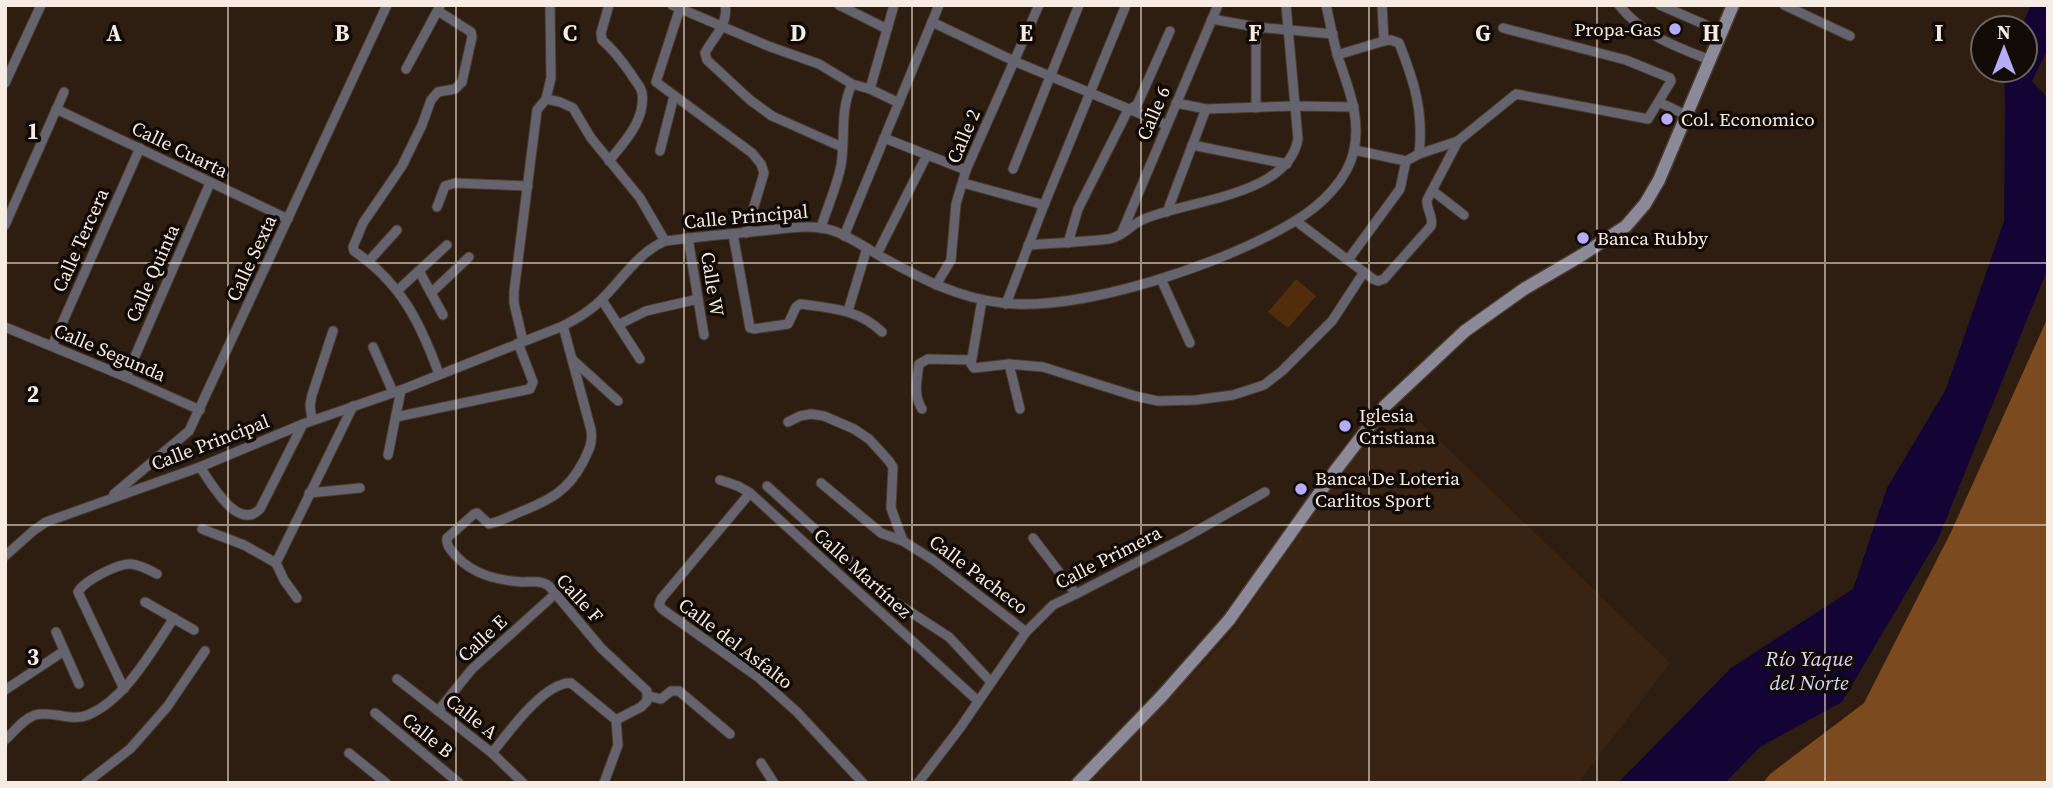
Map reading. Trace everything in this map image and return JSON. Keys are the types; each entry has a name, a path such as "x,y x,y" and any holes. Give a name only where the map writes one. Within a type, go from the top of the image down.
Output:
{"main road":[{"path":"1078,783 1161,697 1229,620 1335,471 1385,406 1465,331 1524,289 1582,256 1626,226 1645,204 1659,180 1731,6"}],"street":[{"path":"5,83 41,5"},
{"name":"Calle Sexta","path":"110,498 189,431 387,5"},
{"path":"397,417 530,389 533,382 520,342 514,292 537,110 547,99 551,78 550,5"},
{"path":"609,5 601,33 602,40 613,49 642,90 639,117 632,133 609,161"},
{"path":"724,5 727,15 705,53 707,60 750,100 772,116 842,146"},
{"path":"838,5 887,29"},
{"path":"870,89 894,5"},
{"path":"844,236 939,5"},
{"name":"Calle 2","path":"936,285 951,260 956,204 966,170 1039,5"},
{"path":"1013,169 1079,5"},
{"path":"1006,304 1126,5"},
{"name":"Calle 6","path":"1121,235 1218,5"},
{"path":"1028,245 1112,239 1142,220 1257,184 1287,164 1296,150 1298,139 1286,5"},
{"name":"Calle Principal","path":"5,556 46,522 200,467 307,422 397,391 563,326 602,300 646,252 665,241 821,228 844,236 962,296 1006,304 1058,303 1161,279 1244,248 1296,221 1317,205 1335,188 1354,149 1354,107 1325,5"},
{"path":"1382,5 1384,41"},
{"path":"1619,5 1649,34 1710,60"},
{"path":"1660,5 1722,32"},
{"path":"1784,5 1850,36"},
{"path":"642,90 656,82 676,7 768,46 819,64 852,84 870,89 899,103"},
{"path":"406,69 439,8 471,32 462,82 454,89 438,92 431,100 402,166 363,223 353,249 398,290 416,319 439,374"},
{"path":"1212,19 1256,27 1332,34"},
{"path":"932,22 1014,61 1167,125"},
{"path":"1256,27 1256,108"},
{"path":"1354,149 1406,161 1458,141 1516,94 1647,119 1671,81 1670,78 1626,60 1503,28"},
{"path":"1068,243 1078,209 1128,110 1137,105 1170,31"},
{"path":"1338,55 1384,41 1399,43 1415,86 1420,109 1419,154"},
{"path":"656,82 752,153 761,164 764,173 746,233"},
{"path":"821,228 836,187 841,163 845,102 852,84"},
{"path":"5,225 64,92"},
{"path":"660,151 674,96"},
{"path":"547,99 573,108 609,161 640,198 665,241"},
{"path":"1659,102 1686,115"},
{"path":"1176,103 1206,109 1354,107"},
{"name":"Calle Cuarta","path":"56,109 288,219"},
{"path":"1167,212 1206,109"},
{"path":"884,138 966,170"},
{"path":"1296,221 1375,280 1384,279 1432,226 1427,204 1458,141"},
{"path":"1192,145 1287,164"},
{"name":"Calle Tercera","path":"52,346 140,148"},
{"path":"877,254 927,155"},
{"path":"1348,260 1401,188 1406,161"},
{"name":"Calle Quinta","path":"126,377 210,183"},
{"path":"437,207 445,186 455,183 528,186"},
{"path":"962,183 1044,205"},
{"path":"1433,191 1464,215"},
{"path":"369,261 397,230"},
{"path":"733,234 750,328 754,330 789,324 800,304 848,311 882,332"},
{"name":"Calle W","path":"688,238 704,335"},
{"path":"398,290 447,245"},
{"path":"848,311 867,248"},
{"path":"431,293 469,257"},
{"path":"419,271 443,315"},
{"path":"982,300 971,360 972,367 976,369 1009,364 1043,368 1158,401 1196,400 1241,393 1264,385 1332,321 1364,272"},
{"path":"1161,279 1190,343"},
{"path":"618,325 646,311 698,299"},
{"path":"602,300 640,359"},
{"path":"563,326 573,360 618,401"},
{"name":"Calle Segunda","path":"5,327 200,410"},
{"path":"200,467 217,492 236,512 248,516 260,509 307,422 312,395 333,331"},
{"path":"373,347 397,391 397,417 388,455"},
{"path":"922,409 916,398 916,390 922,362 928,359 971,360"},
{"name":"Calle F","path":"573,360 593,443 570,484 542,503 492,523 477,513 474,514 447,538 447,545 460,560 484,576 545,583 601,648 647,691 648,696"},
{"path":"1009,364 1020,409"},
{"path":"276,563 353,406"},
{"name":"Calle Pacheco","path":"788,422 811,414 824,416 869,439 893,467 891,508 903,541 933,560 1026,632"},
{"name":"Calle Martínez","path":"720,481 750,493 978,701"},
{"path":"821,483 881,533 903,541"},
{"path":"767,485 895,602 949,637 991,682"},
{"path":"309,493 360,488"},
{"name":"Calle Primera","path":"918,783 1026,632 1052,605 1186,537 1265,492"},
{"name":"Calle del Asfalto","path":"750,493 661,599 659,605 662,610 758,677 797,712 863,783"},
{"path":"202,529 244,545 276,563 297,598"},
{"path":"1033,538 1076,594"},
{"path":"124,689 78,592 97,576 125,564 144,567 157,574"},
{"name":"Calle E","path":"438,711 472,669 555,594"},
{"path":"145,602 194,631"},
{"path":"5,740 37,714 79,718 95,711 124,689 174,618"},
{"path":"56,632 79,684"},
{"path":"5,690 64,651"},
{"path":"86,783 130,749 167,707 205,651"},
{"name":"Calle A","path":"397,679 492,753 523,783"},
{"path":"492,753 532,705 562,683 571,683 616,720 618,745 604,783"},
{"path":"616,720 641,707 648,701 648,696 660,699 675,689 730,734"},
{"name":"Calle B","path":"375,713 459,783"},
{"path":"349,753 386,783"},
{"path":"761,762 774,783"}],"shaded area":[{"path":"1296,279 1316,296 1288,328 1268,312"},
{"path":"2048,317 2048,783 1763,783 1770,774 1864,703 1951,532"},
{"path":"1378,420 1418,420 1670,663 1578,783 1089,783 1228,637"}],"water":[{"name":"Río Yaque del Norte","path":"2031,5 2048,5 2048,49 2039,67 2039,14 2027,14"},
{"name":"Río Yaque del Norte","path":"2004,84 2035,84 2048,98 2048,268 1938,539 1842,702 1760,747 1725,783 1618,783 1731,668 1853,589 1887,488 1946,389 2004,221"}],"place":[{"name":"Propa-Gas","path":"1675,29"},
{"name":"Col. Economico","path":"1667,119"},
{"name":"Banca Rubby","path":"1583,238"},
{"name":"Iglesia Cristiana","path":"1345,426"},
{"name":"Banca De Loteria Carlitos Sport","path":"1301,489"}]}
